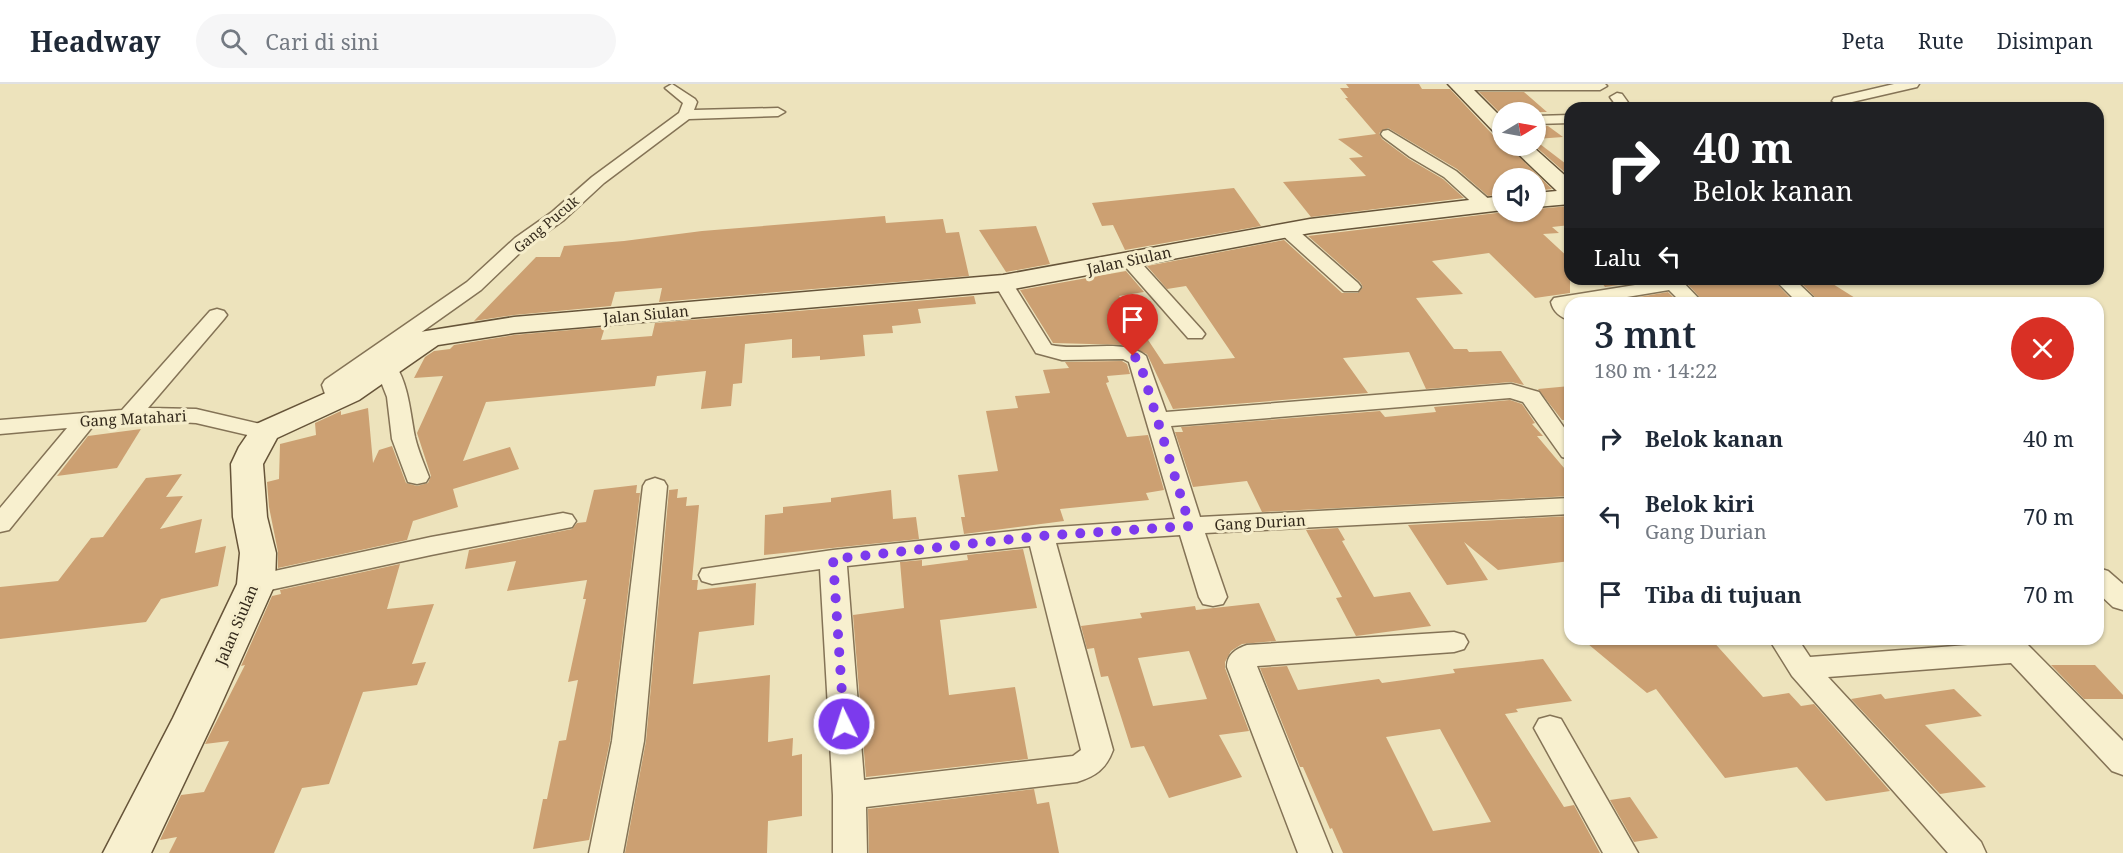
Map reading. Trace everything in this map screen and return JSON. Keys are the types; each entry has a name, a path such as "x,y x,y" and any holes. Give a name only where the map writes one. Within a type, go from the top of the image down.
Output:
{"street":[{"path":"1839,101 1912,84"},
{"path":"1458,85 1600,86"},
{"path":"1458,85 1492,117"},
{"path":"672,88 690,102 685,115 778,112"},
{"name":"Gang Pucuk","path":"336,392 406,332 474,286 521,242 558,216 598,180 685,115"},
{"path":"1546,120 1564,119"},
{"path":"1388,135 1492,203"},
{"path":"1531,156 1564,186"},
{"path":"1546,199 1564,198"},
{"name":"Jalan Siulan","path":"127,853 194,718 256,584 258,553 250,517 247,464 265,432 336,392 387,369 430,338 514,325 1002,283 1287,230 1492,204"},
{"path":"1287,230 1351,287"},
{"path":"1128,260 1195,334"},
{"path":"1002,283 1043,349 1062,354 1124,353 1139,360 1213,597"},
{"path":"1588,297 1650,285"},
{"path":"1675,285 1687,297"},
{"path":"1790,285 1802,297"},
{"path":"129,416 217,315"},
{"path":"387,369 399,397 404,439 417,477"},
{"path":"1156,420 1511,391 1531,397 1564,444"},
{"name":"Gang Matahari","path":"0,427 161,414 196,416 265,432"},
{"path":"0,524 86,420"},
{"path":"606,853 628,741 655,486"},
{"name":"Gang Durian","path":"712,575 1041,536 1564,506"},
{"path":"256,584 431,546 562,521"},
{"path":"849,795 1077,768 1090,763 1095,758 1097,750 1041,536"},
{"path":"833,559 849,795 850,853"},
{"path":"2104,583 2123,600"},
{"path":"1315,853 1242,667 1242,661 1247,656 1454,642"},
{"path":"1787,645 1802,668 1969,853"},
{"path":"1802,668 2011,646 2123,762"},
{"path":"1550,728 1621,853"}],"building":[{"path":"1346,84 1419,84 1422,89 1450,89 1492,134 1492,156 1518,156 1531,168 1492,168 1492,195 1488,196 1457,169 1388,128 1379,133 1382,139 1409,159 1443,179 1464,198 1311,217 1283,182 1366,176 1349,158 1363,157 1338,139 1376,134 1345,98 1348,98 1340,88 1349,88"},
{"path":"1479,92 1524,92 1536,102 1492,102 1492,105"},
{"path":"1546,126 1548,126 1563,137 1546,138"},
{"path":"1546,149 1564,162 1564,172 1546,156"},
{"path":"1234,188 1261,226 1125,250 1113,225 1102,226 1092,203"},
{"path":"1564,207 1564,226 1552,227 1559,233 1543,234 1564,253 1564,285 1570,285 1570,293 1535,298 1489,253 1432,261 1463,294 1416,298 1454,349 1467,349 1469,352 1501,351 1524,385 1511,382 1426,389 1409,352 1343,358 1368,393 1173,409 1147,354 1126,345 1053,343 1020,290 1126,271 1144,292 1119,296 1164,364 1235,358 1186,286 1167,289 1147,266 1284,240 1342,293 1358,293 1363,287 1360,282 1308,236 1492,214 1492,222 1546,222 1546,208"},
{"path":"885,216 886,223 943,219 946,233 959,232 969,276 659,302 662,288 615,292 611,306 474,321 536,257 560,257 564,246 702,231"},
{"path":"1036,226 1050,264 1006,272 979,230"},
{"path":"1688,285 1778,285 1789,297 1700,297"},
{"path":"1803,285 1834,285 1854,297 1815,297"},
{"path":"1668,292 1673,297 1639,297"},
{"path":"974,296 976,304 918,309 921,323 892,326 893,333 863,335 865,356 820,360 820,356 792,358 792,339 745,344 742,383 733,384 731,406 701,409 706,371 657,376 655,386 486,402 463,461 510,447 519,469 453,489 458,507 413,521 407,540 278,568 278,552 269,507 267,482 279,479 280,444 316,435 315,423 341,411 341,415 368,408 373,463 379,450 392,446 406,483 417,486 428,483 431,476 417,433 443,376 414,378 425,357 434,351 450,349 454,345 514,335 605,327 601,340 652,336 655,323"},
{"path":"1122,361 1127,364 1130,374 1107,376 1109,382 1106,383 1127,437 1148,435 1164,490 1146,493 1149,500 1060,509 1064,521 964,534 961,517 965,517 958,475 998,471 986,411 1018,408 1015,396 1050,393 1043,370 1069,368 1065,362"},
{"path":"1564,387 1564,420 1562,420 1538,389"},
{"path":"1510,400 1522,404 1535,423 1532,424 1543,436 1537,436 1564,468 1564,496 1262,512 1247,481 1193,487 1175,432 1183,432 1181,427 1380,411 1385,417 1436,412 1434,407"},
{"path":"141,429 117,468 57,476 88,436"},
{"path":"182,474 166,497 183,496 160,529 202,519 195,553 226,546 218,586 161,599 146,622 0,639 0,587 58,581 91,538 103,537 146,478"},
{"path":"637,485 636,493 640,493 610,741 589,840 533,849 543,799 547,799 559,741 566,740 578,680 568,682 586,599 583,599 587,580 507,591 516,561 465,569 469,550 572,529 577,523 586,522 594,490"},
{"path":"678,489 677,498 687,497 686,506 699,505 692,580 698,580 697,590 756,583 754,625 699,632 693,684 770,675 768,742 793,738 792,756 802,754 802,816 768,821 767,853 625,853 646,741 669,490"},
{"path":"891,490 893,519 916,517 919,539 764,555 765,515 783,513 783,507 831,502 831,498"},
{"path":"1564,516 1564,562 1498,570 1464,542 1488,580 1447,585 1408,525"},
{"path":"1338,528 1345,540 1342,541 1374,597 1410,592 1431,626 1356,636 1336,598 1342,597 1306,530"},
{"path":"1023,549 1037,608 940,620 949,695 1015,687 1028,759 866,777 853,615 904,608 900,562 922,560 922,566 968,560 967,555"},
{"path":"400,564 387,609 434,604 412,664 426,662 417,685 363,692 329,784 302,788 274,853 169,853 177,837 160,840 181,795 204,792 229,741 205,744 245,665 241,666 272,596 281,594 280,590"},
{"path":"1259,603 1276,641 1242,644 1231,651 1225,662 1225,668 1249,731 1219,735 1242,777 1169,798 1144,746 1131,748 1108,676 1101,677 1094,648 1087,649 1081,626 1142,618 1140,613 1195,606 1196,610","holes":["1189,651 1207,699 1153,706 1138,658"]},
{"path":"1589,645 1716,645 1763,697 1789,693 1801,706 1814,704 1890,791 1826,801 1797,767 1725,778 1656,689 1647,693"},
{"path":"1543,659 1572,701 1516,709 1518,712 1505,714 1564,807 1574,805 1600,853 1343,853 1303,767 1300,767 1260,668 1287,666 1298,690 1379,679 1382,683 1455,673 1453,669","holes":["1440,729 1491,822 1433,831 1386,737"]},
{"path":"2051,665 2095,665 2123,695 2123,699 2084,699"},
{"path":"1954,689 1982,716 1925,725 1986,787 1940,794 1851,699 1881,694 1885,699"},
{"path":"1034,789 1037,804 1049,802 1059,853 869,853 868,809"},
{"path":"1630,797 1658,838 1634,842 1610,800"}],"route":[{"path":"844,724 833,559 1041,536 1190,526 1139,360 1133,356"}]}
